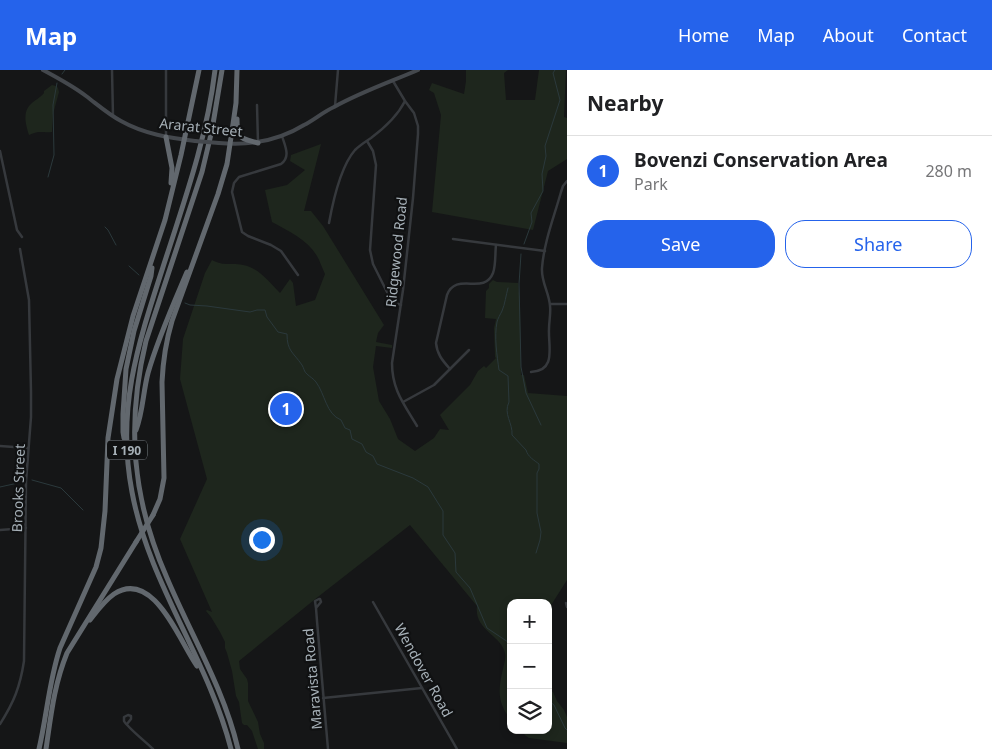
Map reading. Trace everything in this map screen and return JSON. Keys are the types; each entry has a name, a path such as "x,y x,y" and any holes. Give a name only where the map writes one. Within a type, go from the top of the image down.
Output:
{"highway":[{"path":"39,749 55,662 96,567 101,548 106,511 108,438 117,380 133,316 169,203 199,70"},
{"name":"I 190","path":"215,70 207,121 198,160 135,360 128,407 127,450 135,509 148,553 205,677 231,749"},
{"name":"I 190","path":"222,70 212,130 202,172 151,325 140,369 136,396 134,435 136,465 142,502 156,552 166,578 221,697 238,749"},
{"path":"237,70 237,127 241,137 258,143"},
{"path":"46,749 54,695 60,670 67,653 153,515 160,499 164,478 162,382 164,356 172,321 223,178 236,100"},
{"path":"166,137 172,168 169,203"},
{"path":"134,435 139,421 153,355 196,253"},
{"path":"127,450 123,432 123,393 126,369 134,331 151,276 153,257"},
{"path":"80,631 115,594 133,589 141,591 163,609 205,677"}],"main road":[{"name":"Ararat Street","path":"43,70 72,86 113,116 135,128 166,137 230,144 258,143 282,136 335,106 415,70"}],"street":[{"path":"112,70 113,116"},
{"path":"166,70 166,137"},
{"path":"335,106 338,70"},
{"name":"Ridgewood Road","path":"394,81 414,113 418,134 413,198 392,371 396,389 417,426"},
{"path":"329,223 346,163 354,151 387,124 405,101"},
{"path":"257,105 258,143"},
{"path":"282,136 287,155 285,161 282,164 241,176 234,182 232,192 242,232 246,236 271,245 281,252 298,275"},
{"path":"367,141 373,151 376,165 370,250 376,271 386,290 393,302 401,305"},
{"path":"0,151 17,230 22,237"},
{"path":"531,372 543,369 548,361 550,348 550,304 542,276 545,251 561,192 567,181"},
{"path":"453,239 545,251"},
{"path":"450,368 436,350 446,295 449,289 458,283 475,285 490,279 493,272 496,244"},
{"name":"Brooks Street","path":"0,724 14,700 20,683 24,661 26,482 31,417 30,307 20,249"},
{"path":"550,304 567,304"},
{"path":"403,402 434,384 470,350"},
{"path":"0,446 29,448"},
{"path":"0,530 26,528"},
{"name":"Wendover Road","path":"373,602 457,749"},
{"path":"566,603 567,608"},
{"name":"Maravista Road","path":"316,608 328,749"},
{"path":"323,698 422,688"},
{"path":"127,724 153,749"}],"shaded area":[{"path":"466,70 508,70 504,73 506,100 535,100 539,70 566,70 564,117 567,118 567,159 548,171 533,230 432,212 441,115 434,93 429,90 432,83 464,94"},
{"path":"52,85 58,88 59,92 53,114 52,132 38,132 29,135 26,111"},
{"path":"321,144 304,211 311,211 323,226 384,325 378,333 376,342 392,345 392,348 376,346 373,367 379,401 390,419 398,439 415,451 434,438 440,429 449,430 440,415 470,385 478,371 484,366 486,368 496,358 494,328 496,319 485,318 486,291 493,280 497,282 518,283 521,375 524,375 528,393 567,396 567,580 552,604 552,599 507,599 507,715 500,696 500,683 505,658 501,645 479,620 477,606 410,525 239,661 240,669 247,679 248,701 258,722 264,749 258,749 252,731 247,725 242,723 225,642 206,611 212,612 180,539 207,479 180,379 183,339 205,273 212,260 220,263 243,265 254,269 280,293 290,279 293,283 296,306 315,300 325,274 319,260 313,250 303,240 272,222 265,190 287,185 305,170 290,161 291,155"},
{"path":"552,691 567,717 567,743 526,736 524,734 552,734"}],"waterway":[{"path":"62,74 65,70"},
{"path":"524,244 532,222 531,213 543,191 542,174 546,156 545,146 560,100 553,73 555,70"},
{"path":"48,177 54,155 53,105 57,83"},
{"path":"105,227 116,245"},
{"path":"521,254 519,284 521,367 526,393 541,425"},
{"path":"129,266 139,275"},
{"path":"508,288 497,322 497,352 499,370 508,376 509,402 507,411 512,435 539,464 537,473 537,513 541,532 536,553"},
{"path":"185,303 250,312 265,310 267,317 278,332 287,334 291,351 306,373 316,382 329,409 341,420 345,428 350,430 352,439 362,444 366,452 373,456 377,464 413,478 428,487 443,511 443,535 455,553 456,572 470,588 487,628 508,644"},
{"path":"0,487 18,483 23,479"},
{"path":"32,480 61,488 83,510"},
{"path":"552,703 567,730"}],"place":[{"name":"Bovenzi Conservation Area","path":"286,409"}]}
